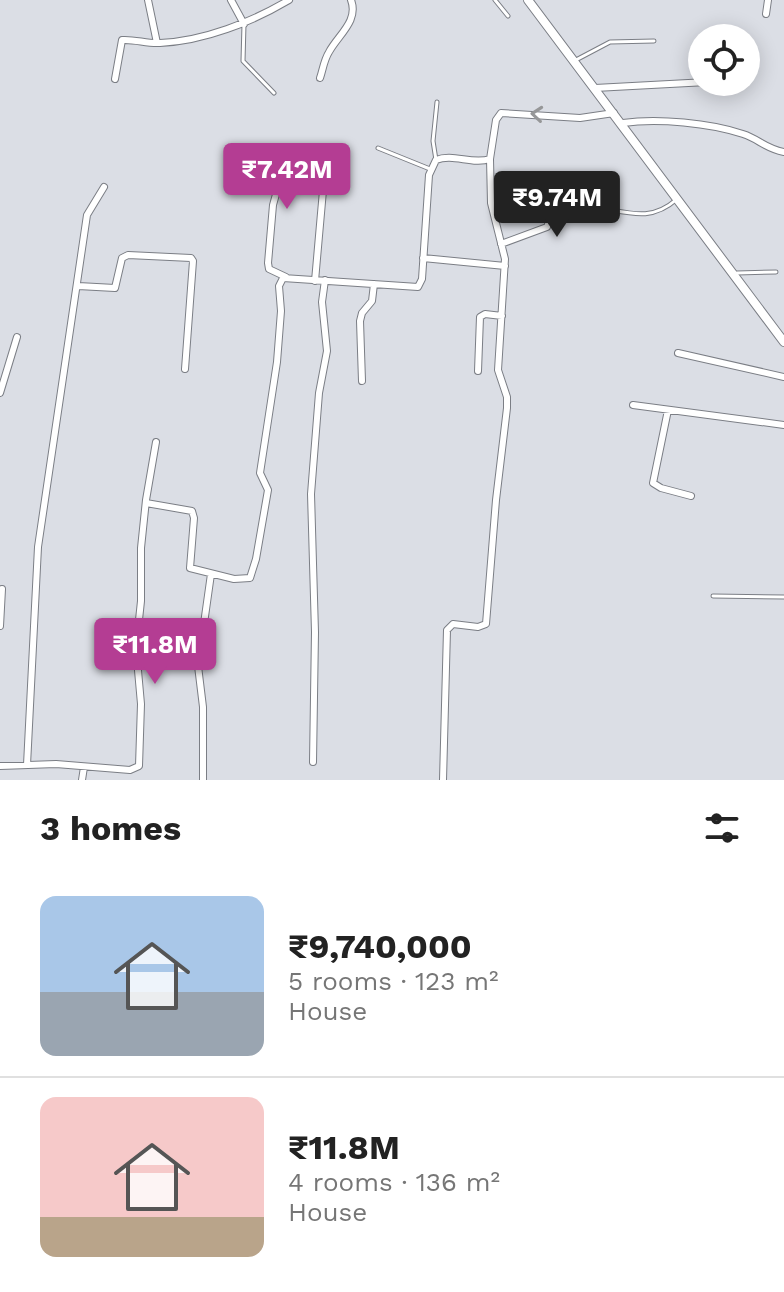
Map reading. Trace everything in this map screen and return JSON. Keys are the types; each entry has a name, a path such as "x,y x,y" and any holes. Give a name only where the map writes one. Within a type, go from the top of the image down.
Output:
{"street":[{"path":"148,0 157,43"},
{"path":"231,0 244,24"},
{"path":"115,79 122,40 157,43 186,39 244,24 289,0"},
{"path":"320,78 328,53 352,19 354,11 351,0"},
{"path":"528,0 784,342"},
{"path":"766,14 768,0"},
{"path":"595,88 688,83"},
{"path":"443,780 447,630 453,624 483,627 487,620 507,408 507,397 498,376 505,266 491,203 490,159 496,120 501,113 580,118 614,113"},
{"path":"623,123 657,120 736,132 749,136 762,146 784,152"},
{"path":"282,150 280,180 273,205 268,263 271,270 286,277 315,281 387,286 418,287 422,279 430,169 436,160 446,157 480,162 490,159"},
{"path":"315,281 325,168"},
{"path":"27,765 38,547 89,208 104,187"},
{"path":"501,244 547,227 550,219 542,192"},
{"path":"78,286 115,288 122,258 128,255 191,258 185,369"},
{"path":"423,258 505,266"},
{"path":"146,503 192,511 189,566 211,574 243,580 250,578 268,490 260,473 277,362 281,311 279,286 286,277"},
{"path":"313,762 315,632 311,494 319,393 327,351 322,302 325,280"},
{"path":"362,381 360,321 362,313 372,301 374,284"},
{"path":"478,371 480,317 485,314 502,316"},
{"path":"0,393 17,337"},
{"path":"678,353 784,377"},
{"path":"633,405 784,425"},
{"path":"668,410 653,483 691,496"},
{"path":"0,766 134,770 140,763 141,704 136,648 141,601 141,548 156,442"},
{"path":"203,780 203,707 198,666 211,574"},
{"path":"0,626 2,589"},
{"path":"82,780 84,767"}],"lane":[{"path":"495,0 508,16"},
{"path":"244,24 243,61 274,93"},
{"path":"574,61 610,42 654,41"},
{"path":"436,160 433,141 437,102"},
{"path":"378,148 430,169"},
{"path":"596,207 654,214 677,199"},
{"path":"733,274 776,272"},
{"path":"713,596 784,597"}]}
